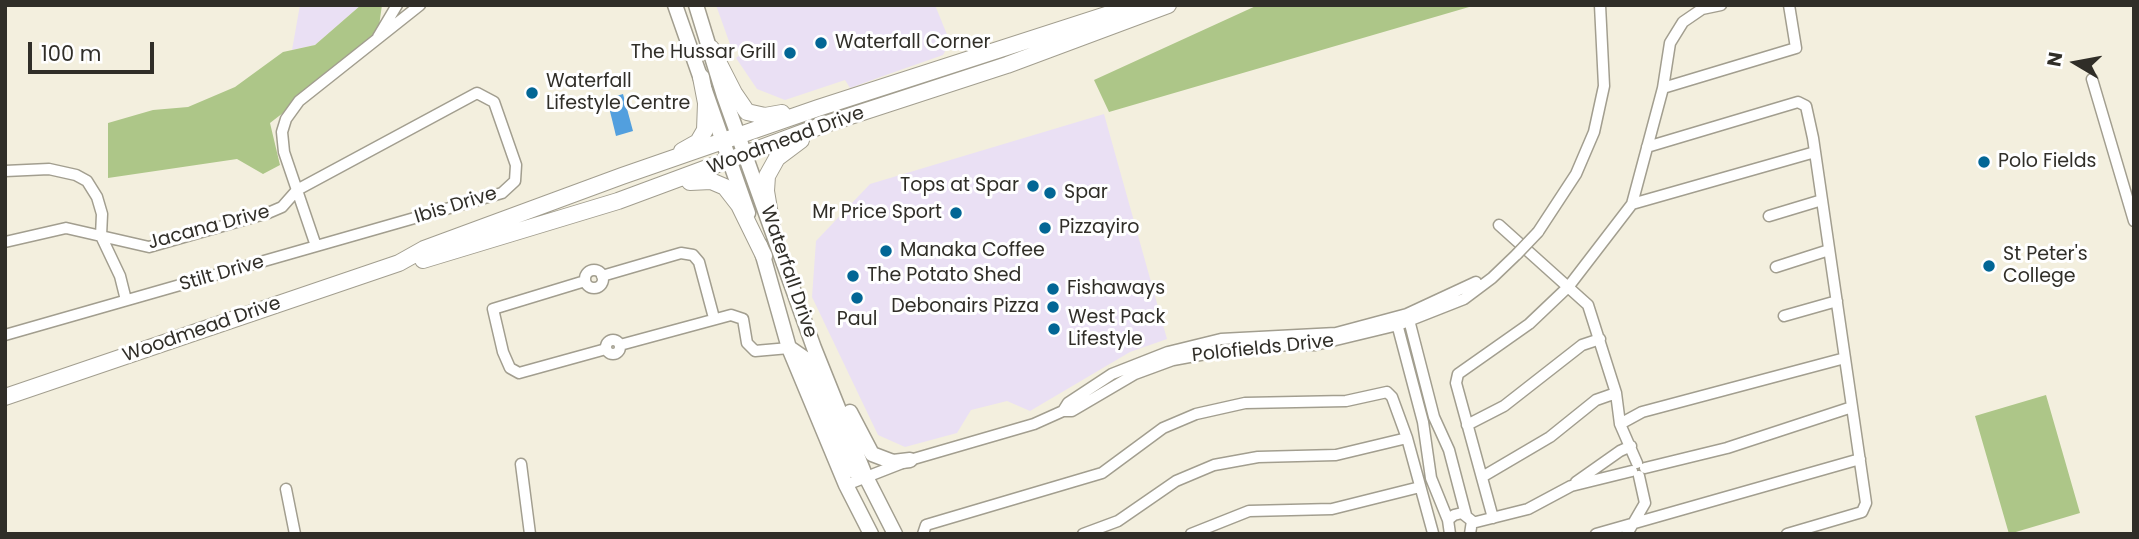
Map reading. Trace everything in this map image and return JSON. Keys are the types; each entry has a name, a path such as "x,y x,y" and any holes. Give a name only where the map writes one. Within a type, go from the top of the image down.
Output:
{"main road":[{"name":"Waterfall Drive","path":"675,5 764,256 789,348 856,480 895,534"},
{"name":"Waterfall Drive","path":"696,5 814,348 871,534"},
{"name":"Woodmead Drive","path":"399,263 424,249 622,176 818,108 1137,5"},
{"name":"Woodmead Drive","path":"5,397 399,263 473,247 618,201 730,162 823,125 1007,65 1168,5"},
{"path":"711,48 747,112 765,117 818,108"},
{"path":"622,176 698,142 706,124 701,77"},
{"path":"772,227 765,183 770,167 777,158 823,125"},
{"path":"618,201 675,184 700,181 717,183 732,194 764,256"},
{"path":"814,348 824,358 872,454 893,462 910,460"},
{"path":"856,480 885,534"}],"street":[{"path":"377,40 397,5"},
{"path":"316,246 284,152 282,132 286,119 299,101 420,5"},
{"name":"Polofields Drive","path":"856,480 910,460 1002,435 1063,411 1072,411 1135,374 1173,360 1250,346 1315,345 1464,299 1517,254 1538,232 1576,174 1597,120 1604,86 1600,5"},
{"path":"1493,518 1456,383 1458,374 1529,324 1569,286 1632,204 1663,88 1670,43 1683,22 1702,9 1721,5"},
{"path":"1663,88 1796,48 1789,5"},
{"path":"2092,79 2134,221"},
{"name":"Ibis Drive","path":"297,190 475,94 483,94 494,102 516,165 514,181 507,191 316,246"},
{"path":"1647,146 1798,102 1803,102 1810,118 1866,509 1787,534"},
{"path":"1632,204 1815,152"},
{"path":"5,171 49,169 82,177 97,197 102,214 101,236 120,276 127,300"},
{"name":"Jacana Drive","path":"5,243 60,228 149,247 273,212 297,190"},
{"path":"1769,216 1822,200"},
{"path":"1499,225 1588,305 1616,393 1620,424 1638,469 1645,503 1627,534"},
{"name":"Stilt Drive","path":"5,335 316,246"},
{"path":"1776,267 1829,250"},
{"path":"714,318 699,262 694,256 681,254 602,276 601,284 594,288 585,281 493,309 503,352 510,368 519,373 606,349 615,354 620,345 731,315 743,319 747,343 755,351 789,348"},
{"path":"1784,316 1836,301"},
{"path":"1402,319 1429,420 1449,450 1469,524"},
{"path":"1467,425 1504,406 1582,345 1600,339"},
{"path":"1620,424 1642,412 1845,358"},
{"path":"923,534 926,525 1102,473 1164,428 1219,408 1259,403 1346,401 1387,393 1392,397 1407,438 1432,533 1449,528"},
{"path":"1482,477 1550,437 1596,400 1616,393"},
{"path":"1571,486 1727,448 1852,407"},
{"path":"1429,420 1426,458 1437,499 1449,528"},
{"path":"1083,534 1118,521 1176,481 1214,465 1258,457 1336,455 1407,438"},
{"path":"1449,528 1454,514 1469,524 1528,509 1571,486 1620,450 1631,446"},
{"path":"1426,458 1449,450"},
{"path":"1596,534 1860,459"},
{"path":"521,464 530,534"},
{"path":"1191,534 1249,512 1332,509 1420,487"},
{"path":"286,489 295,534"}],"shaded area":[{"path":"300,5 361,5 315,45 292,50"},
{"name":"Waterfall Corner","path":"716,5 935,5 950,42 943,55 850,88 845,80 785,100 757,89 736,58 741,54 735,44 731,47"},
{"path":"1104,114 1167,339 1130,352 1030,411 1007,401 971,410 957,433 905,447 878,435 812,297 816,241 870,184"}],"green space":[{"path":"361,5 382,5 377,40 270,123 280,165 263,174 237,159 108,178 108,123 153,110 188,107 235,87 283,52 315,45"},
{"path":"1258,5 1476,5 1109,112 1094,80"},
{"path":"2046,395 2080,513 2009,534 1975,416"}],"water":[{"path":"623,94 633,131 616,136 607,99"}],"place":[{"name":"Waterfall Corner","path":"821,43"},
{"name":"The Hussar Grill","path":"790,53"},
{"name":"Waterfall Lifestyle Centre","path":"532,93"},
{"name":"Polo Fields","path":"1984,162"},
{"name":"Tops at Spar","path":"1033,186"},
{"name":"Spar","path":"1050,193"},
{"name":"Mr Price Sport","path":"956,213"},
{"name":"Pizzayiro","path":"1045,228"},
{"name":"Manaka Coffee","path":"886,251"},
{"name":"St Peter's College","path":"1989,266"},
{"name":"The Potato Shed","path":"853,276"},
{"name":"Fishaways","path":"1053,289"},
{"name":"Paul","path":"857,298"},
{"name":"Debonairs Pizza","path":"1053,307"},
{"name":"West Pack Lifestyle","path":"1054,329"}]}
